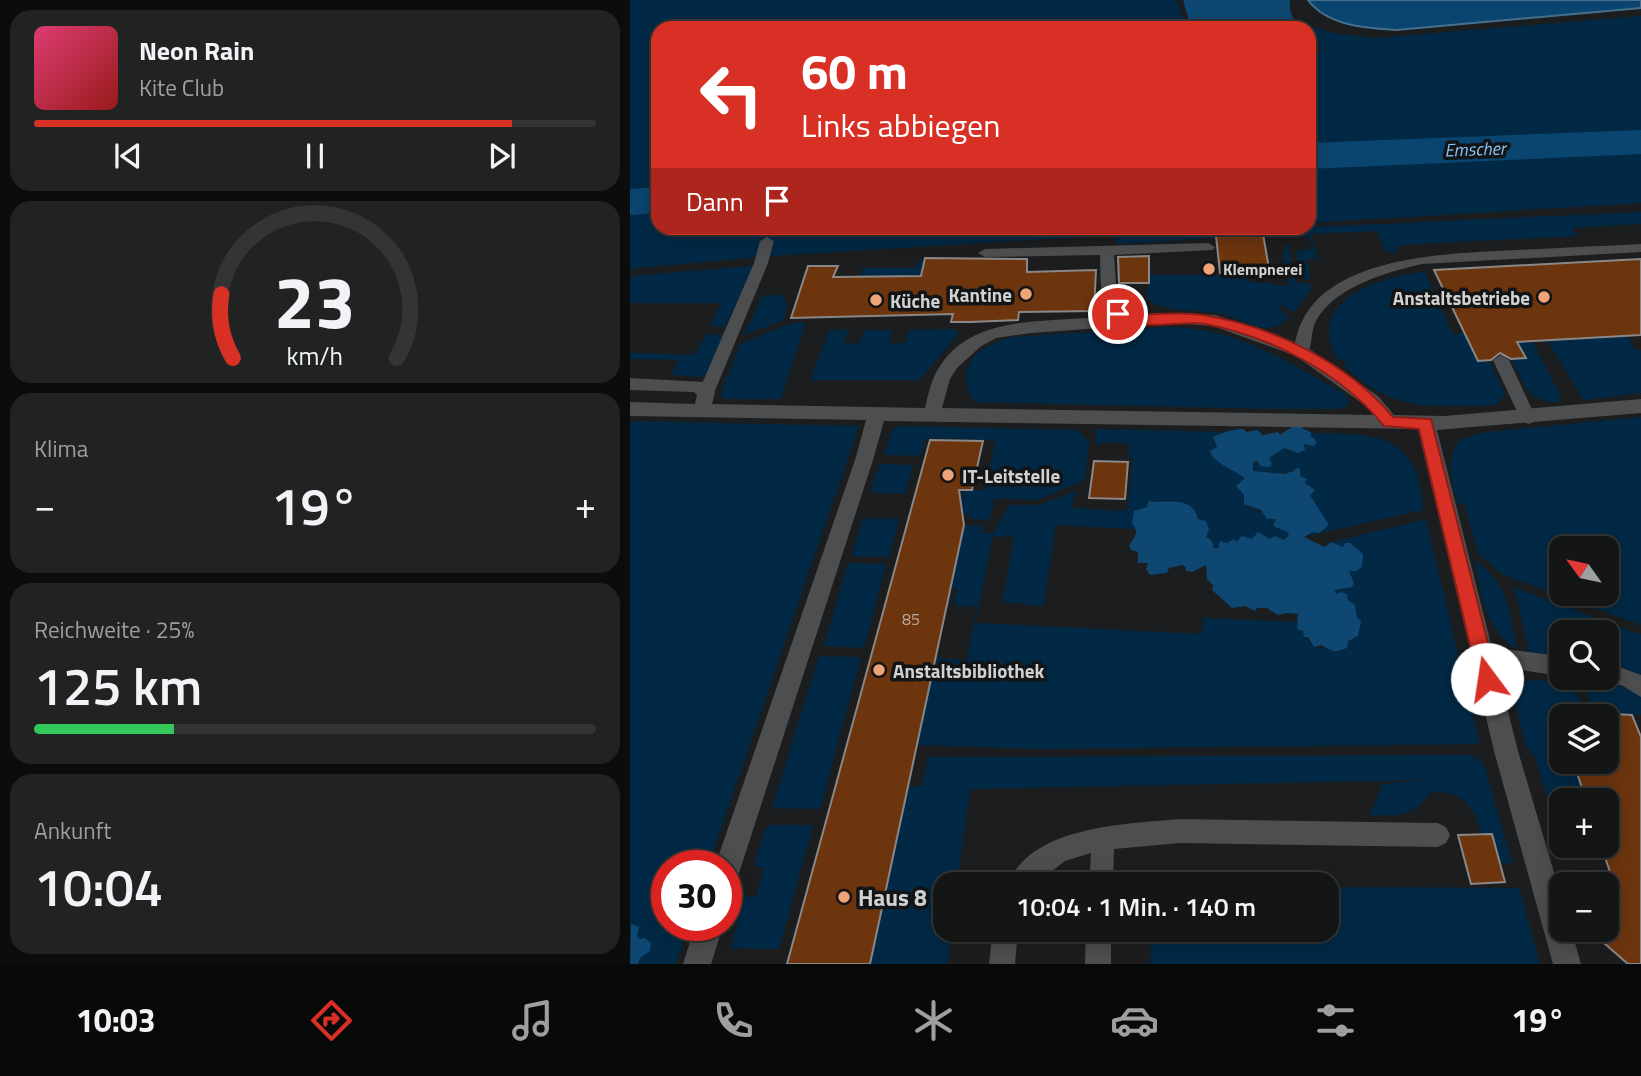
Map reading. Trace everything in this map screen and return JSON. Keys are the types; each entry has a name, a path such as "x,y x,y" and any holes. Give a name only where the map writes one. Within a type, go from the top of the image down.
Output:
{"street":[{"path":"932,413 942,378 951,364 974,342 992,333 1126,319 1173,318 1215,321 1302,352 1372,401 1389,422"},
{"path":"630,384 698,386 704,402"},
{"path":"630,409 704,402 877,412 1426,423 1528,418 1641,406"},
{"path":"734,850 864,460 877,412"},
{"path":"1426,423 1481,655 1567,964"},
{"path":"697,964 704,941"}],"lane":[{"path":"704,402 761,263 767,241"},
{"path":"985,253 1209,247"},
{"path":"1302,352 1304,327 1322,303 1343,289 1389,267 1422,260 1641,248"},
{"path":"1107,250 1110,302 1118,314 1126,319"},
{"path":"1501,360 1528,418"},
{"path":"1481,655 1549,664"},
{"path":"1619,676 1641,687"},
{"path":"1030,872 1068,847 1103,838 1180,831 1438,835"},
{"path":"1102,872 1103,838"},
{"path":"1002,964 1005,942"},
{"path":"1098,964 1099,942"}],"shaded area":[{"path":"630,0 1176,0 1184,21 651,21 651,235 1114,235 769,256 630,269"},
{"path":"1183,0 1290,0 1294,21 1189,21"},
{"path":"1308,0 1641,0 1641,8 1396,30 1336,20 1316,9"},
{"path":"1641,16 1641,203 1316,223 1316,52 1321,52 1316,28 1333,33 1375,38"},
{"path":"1641,212 1641,224 1571,228 1577,236 1401,245 1394,253 1386,252 1377,231 1316,234 1316,227"},
{"path":"1138,235 1235,235 1117,244 1116,236"},
{"path":"1274,235 1311,235 1318,259 1307,259 1311,279 1299,279 1297,250 1313,250 1309,236 1275,238"},
{"path":"1284,245 1288,245 1296,283 1310,283 1311,290 1293,313 1284,305 1279,308 1289,317 1279,325 1260,328 1223,314 1174,309 1147,299 1149,275 1246,275 1247,281 1288,286 1282,252 1286,251"},
{"path":"925,258 921,276 860,277 863,268 914,268"},
{"path":"754,266 725,327 710,326 721,303 630,303 630,276"},
{"path":"1425,272 1452,334 1464,333 1478,361 1489,361 1505,394 1498,404 1440,406 1410,403 1371,387 1343,365 1346,363 1343,359 1339,361 1330,340 1330,322 1338,308 1351,295 1368,286"},
{"path":"763,295 784,295 787,306 784,320 744,335"},
{"path":"806,322 781,399 722,397 721,393 740,344 789,324"},
{"path":"1166,327 1191,328 1214,333 1259,348 1345,394 1349,401 1347,406 1335,409 1273,409 974,402 968,389 966,378 972,359 989,346 1012,337"},
{"path":"954,329 959,333 920,380 810,380 830,330 848,330 844,344 860,343 864,330 893,330 889,343 905,343 908,330"},
{"path":"707,334 723,335 704,377 671,375 678,360 630,359 630,353 694,355"},
{"path":"1628,335 1635,350 1641,350 1641,393 1584,400 1547,340"},
{"path":"1532,341 1560,395 1560,402 1533,396 1511,359 1526,358 1517,342"},
{"path":"1641,417 1641,625 1589,606 1619,606 1619,536 1549,536 1549,592 1503,575 1478,553 1464,504 1458,504 1452,480 1452,456 1459,441 1479,433"},
{"path":"630,421 859,426 713,850 651,850 651,941 684,941 676,964 630,964"},
{"path":"899,426 1076,430 1089,441 1085,480 1037,500 994,499 990,520 970,519 970,514 958,514 964,490 986,490 995,440 926,438 920,456 884,455 892,430"},
{"path":"1292,427 1300,427 1312,433 1310,435 1317,442 1314,446 1304,444 1305,450 1298,453 1284,448 1269,458 1272,464 1269,467 1260,466 1257,461 1253,462 1253,471 1284,474 1296,468 1300,469 1300,476 1307,479 1305,483 1315,490 1310,495 1329,525 1319,533 1313,532 1304,537 1325,547 1331,542 1343,547 1345,543 1350,543 1363,554 1362,567 1349,571 1354,583 1352,587 1334,590 1337,594 1341,592 1348,595 1347,599 1355,605 1357,618 1361,621 1358,636 1348,641 1347,648 1339,651 1322,645 1314,647 1308,637 1304,637 1303,631 1297,629 1298,614 1278,615 1267,608 1257,608 1255,611 1245,606 1232,608 1212,590 1213,585 1207,579 1206,565 1192,572 1186,571 1186,567 1182,565 1169,568 1167,573 1150,575 1146,569 1148,563 1138,563 1138,552 1131,550 1129,545 1136,534 1132,523 1134,511 1147,507 1148,501 1178,502 1190,506 1198,519 1206,521 1209,529 1206,537 1212,541 1214,548 1218,548 1220,541 1227,543 1234,539 1236,542 1242,536 1252,539 1258,532 1270,539 1275,536 1284,540 1289,535 1273,526 1276,519 1267,519 1261,510 1244,504 1244,495 1236,486 1245,478 1219,462 1210,451 1217,447 1213,437 1228,432 1243,429 1247,432 1257,430 1263,435 1278,432 1280,435"},
{"path":"1096,429 1227,432 1212,440 1232,467 1246,478 1244,494 1248,506 1276,519 1273,526 1287,532 1289,536 1284,541 1247,539 1214,548 1212,541 1206,537 1196,512 1169,500 1138,510 1137,529 1056,525 1043,606 1002,602 1014,537 993,536 975,623 1202,634 1203,618 1298,622 1297,625 1314,647 1344,650 1348,640 1358,637 1357,622 1352,610 1334,590 1352,586 1354,583 1349,571 1361,561 1355,547 1343,547 1331,542 1426,519 1463,677 1450,678 1455,698 1468,698 1480,744 1040,749 847,743 855,709 923,712 935,658 967,660 977,607 954,605 957,588 950,587 964,525 983,525 982,532 993,534 1009,505 1040,505 1076,490 1072,508 1127,511 1133,458 1128,457 1130,444 1103,442 1096,446"},
{"path":"1312,433 1374,437 1403,452 1413,466 1420,485 1423,510 1303,537 1329,525 1309,495 1305,483 1300,476 1289,471 1283,474 1253,471 1253,462 1272,464 1269,458 1284,448 1290,452 1303,447"},
{"path":"880,464 913,465 905,494 870,492"},
{"path":"863,518 899,519 889,557 852,556"},
{"path":"1474,559 1501,588 1509,610 1517,649 1506,641 1491,621"},
{"path":"848,563 886,564 864,648 824,646"},
{"path":"1510,586 1549,601 1549,606 1563,606 1601,620 1549,620 1549,654 1529,652 1517,597"},
{"path":"1619,627 1641,635 1641,676 1619,665"},
{"path":"819,656 861,657 820,809 772,808"},
{"path":"1549,681 1549,690 1574,690 1582,704 1549,704 1549,774 1577,774 1582,788 1549,788 1549,802 1534,755 1526,747 1513,693 1524,682"},
{"path":"1619,686 1641,696 1641,715 1619,714 1619,704 1591,704 1585,690 1619,690"},
{"path":"1469,755 1480,760 1486,770 1489,779 1482,780 1488,780 1512,863 1490,863 1474,813 1467,803 1457,796 1430,793 1417,807 1404,814 1370,816 1382,784 1428,780 970,789 959,872 933,872 933,942 950,942 947,964 870,964 906,787 922,786 928,757"},
{"path":"769,825 813,825 779,949 730,948 732,941 742,941 742,907 745,897 756,896 764,868 754,866"},
{"path":"1339,887 1519,888 1540,964 1150,964 1151,942 1339,942"},
{"path":"631,924 639,927 637,936 640,939 645,938 651,943 650,951 640,958 638,964 630,964"}],"building":[{"path":"1263,235 1270,274 1220,273 1216,236"},
{"path":"1149,256 1149,283 1119,283 1118,257"},
{"path":"925,258 1027,259 1027,272 1096,270 1094,311 1019,312 1018,320 971,322 951,322 953,314 791,318 808,266 838,266 833,277 921,276"},
{"name":"Anstaltsbetriebe","path":"1641,259 1641,335 1517,342 1526,358 1511,359 1500,353 1491,360 1478,361 1434,270"},
{"path":"930,440 983,441 972,490 959,490 964,525 870,964 787,964"},
{"path":"1094,461 1128,462 1125,499 1089,498"},
{"path":"1619,714 1632,715 1641,737 1641,964 1628,964 1604,943 1619,942 1619,872 1610,872 1605,858 1619,858 1619,788 1582,788 1577,774 1619,774"},
{"path":"1492,834 1505,882 1471,884 1458,835"}],"waterway":[{"name":"Emscher","path":"1316,156 1641,142"},
{"name":"Emscher","path":"630,202 651,200"}],"place":[{"name":"Klempnerei","path":"1209,269"},
{"name":"Kantine","path":"1026,294"},
{"name":"Anstaltsbetriebe","path":"1544,297"},
{"name":"Küche","path":"876,300"},
{"name":"IT-Leitstelle","path":"948,475"},
{"name":"Anstaltsbibliothek","path":"879,670"},
{"name":"Haus 8","path":"844,897"}],"route":[{"path":"1118,314 1126,319 1202,319 1245,330 1302,352 1372,401 1389,422 1426,423 1487,679"}]}
